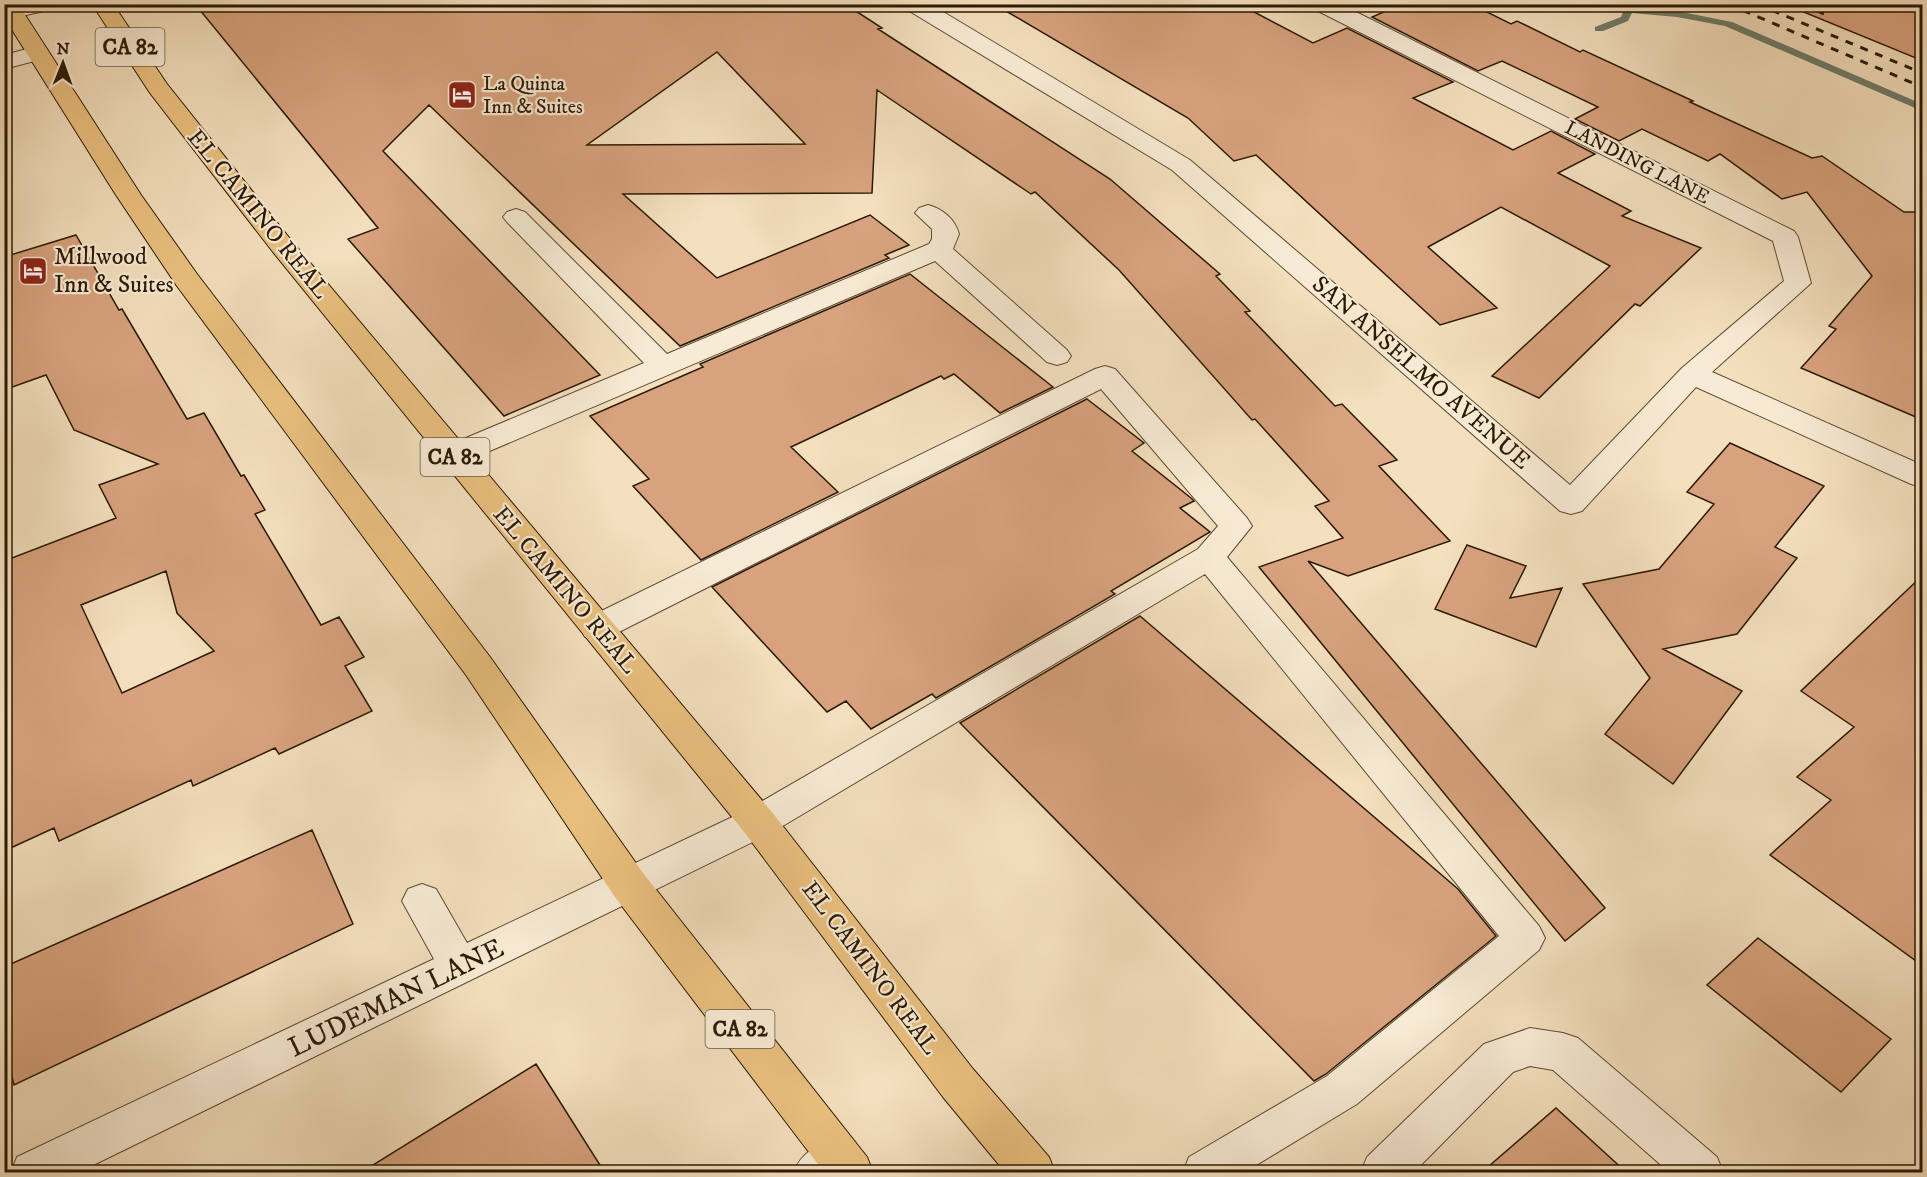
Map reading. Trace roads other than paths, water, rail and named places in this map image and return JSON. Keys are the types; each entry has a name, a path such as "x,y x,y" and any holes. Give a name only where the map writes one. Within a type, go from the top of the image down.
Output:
{"main road":[{"name":"EL CAMINO REAL","path":"102,4 158,88 282,246 758,822 958,1083 1033,1173"},
{"name":"CA 82","path":"8,10 187,280 478,666 629,885 836,1168"}],"street":[{"path":"8,10 45,4"},
{"name":"SAN ANSELMO AVENUE","path":"914,4 1181,165 1571,503 1692,374"},
{"name":"LANDING LANE","path":"1322,4 1785,237 1798,283 1692,374"},
{"path":"4,62 38,53"},
{"path":"453,455 938,250 944,244 947,235 943,224 928,213"},
{"path":"516,217 663,366"},
{"path":"938,250 1057,356"},
{"path":"1692,374 1923,477"},
{"name":"LUDEMAN LANE","path":"33,1173 758,822 1209,557 1236,526 1105,375 597,628"},
{"path":"1205,1173 1342,1090 1525,938 1209,557"},
{"path":"422,901 460,967"},
{"path":"1383,1173 1499,1058 1530,1047 1563,1052 1701,1173"}],"waterway":[{"path":"1617,9 1677,14 1728,24 1922,108"},
{"path":"1599,29 1625,19 1628,11"}],"railway":[{"path":"1728,4 1922,87"},
{"path":"1757,4 1922,73"},
{"path":"1802,4 1831,17"},
{"path":"1830,4 1844,10"}],"place":[{"name":"La Quinta Inn & Suites","path":"462,95"},
{"name":"Millwood Inn & Suites","path":"33,271"}]}
